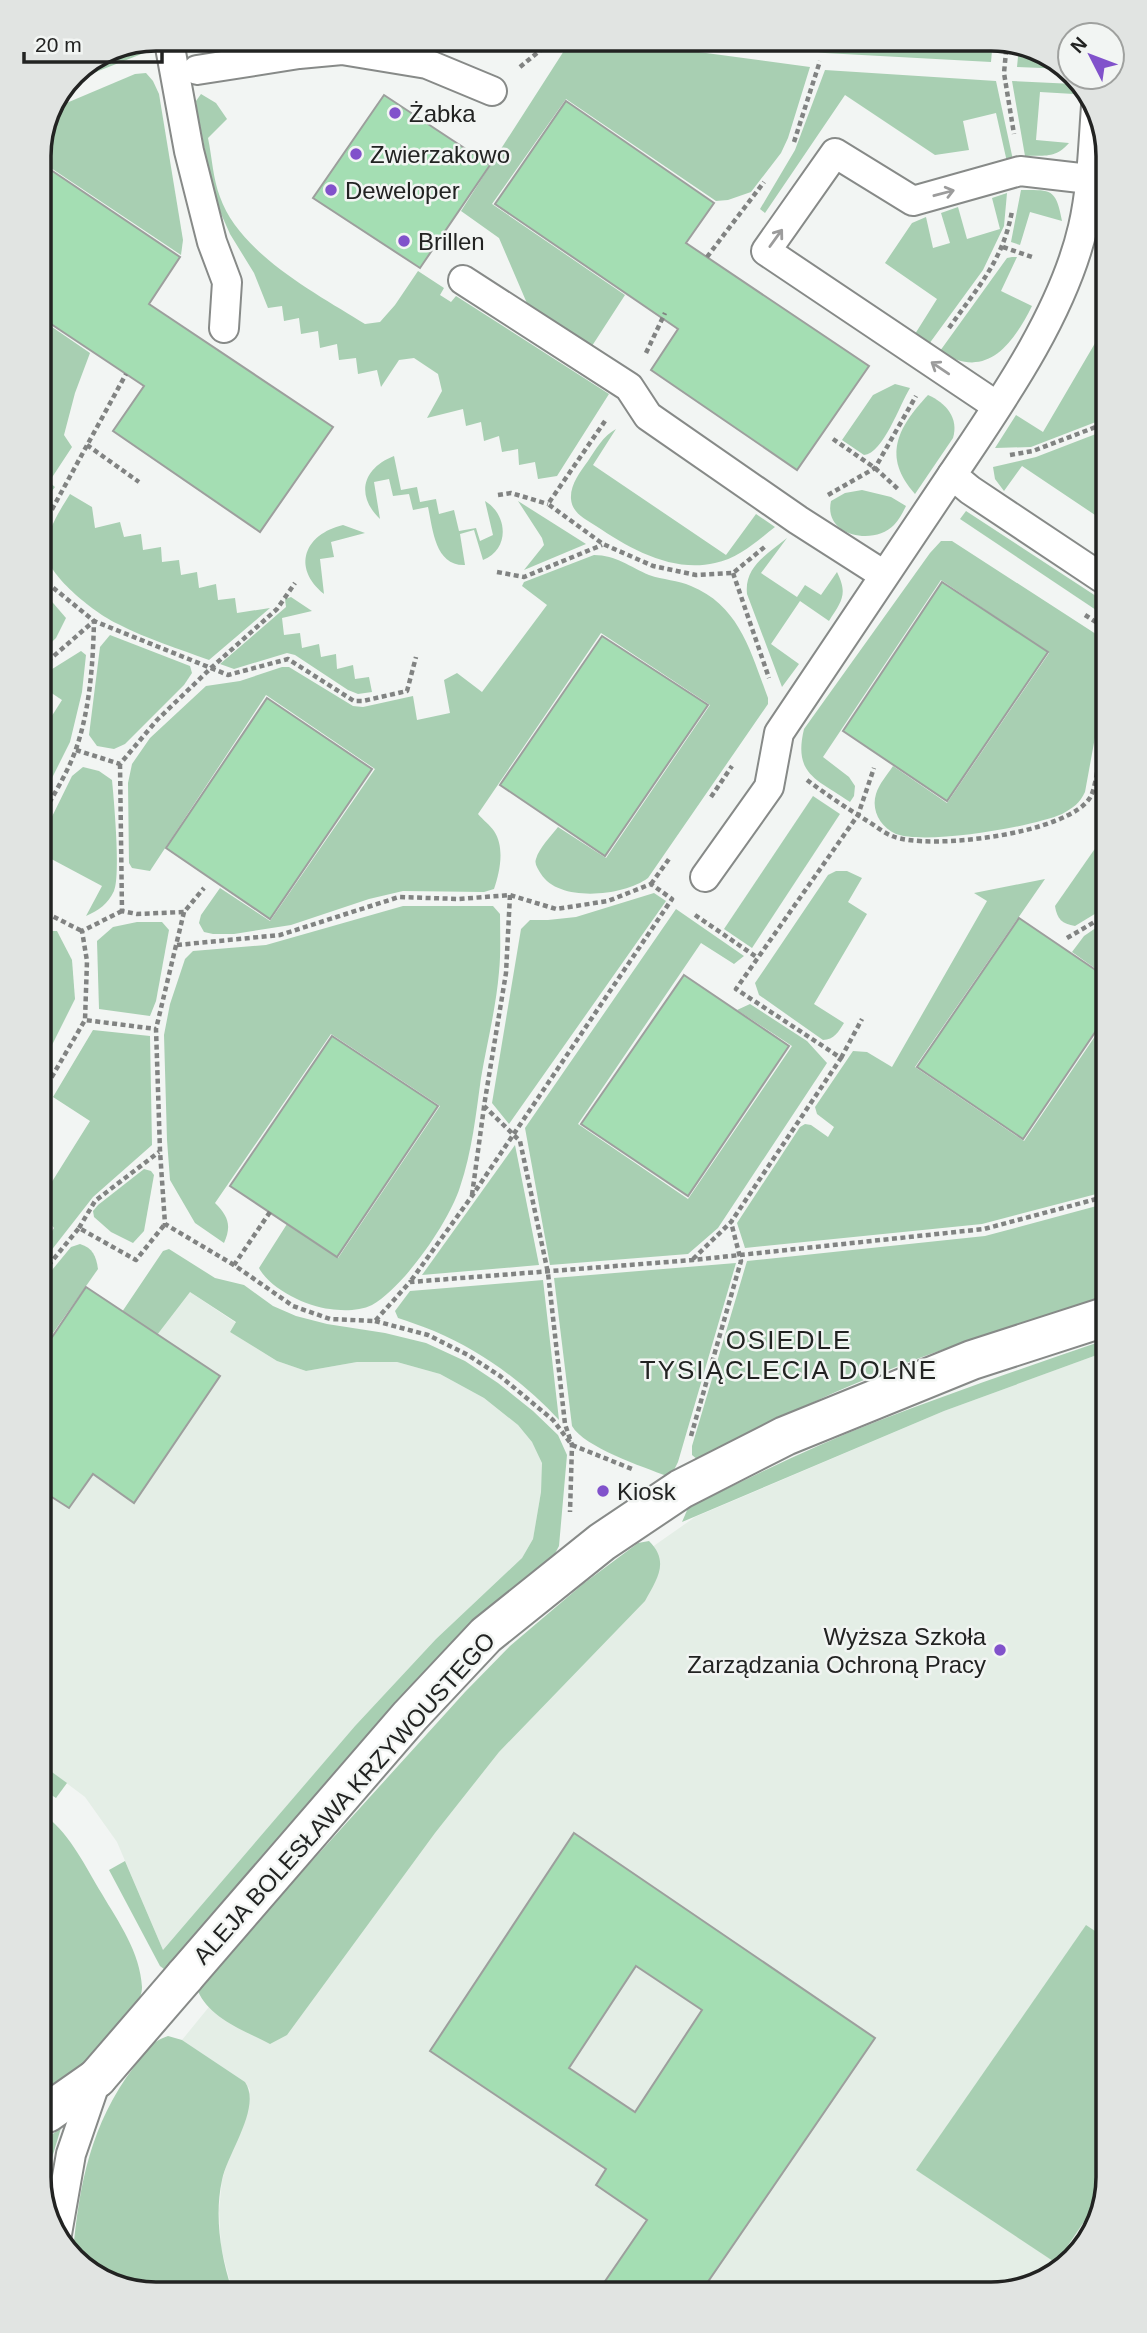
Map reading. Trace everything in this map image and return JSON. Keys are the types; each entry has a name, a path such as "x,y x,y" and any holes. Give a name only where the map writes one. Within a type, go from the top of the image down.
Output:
{"street":[{"name":"ALEJA BOLESŁAWA KRZYWOUSTEGO","path":"51,2110 97,2078 410,1716 486,1635 567,1568 681,1489 786,1436 972,1360 1096,1320"}],"lane":[{"path":"171,51 189,151 212,242 227,282 224,328"},
{"path":"197,70 331,51"},
{"path":"348,51 427,64 492,91"},
{"path":"705,877 769,788 779,733 997,406 1065,286 1083,226 1093,133"},
{"path":"997,406 766,251 835,153 913,201 1020,171 1089,179"},
{"path":"463,280 629,387 648,416 798,520 884,575"},
{"path":"952,475 978,496 1096,574"},
{"name":"ALEJA BOLESŁAWA KRZYWOUSTEGO","path":"60,2219 71,2154 97,2078"}],"path":[{"path":"498,495 510,493 548,504 603,544 653,566 696,575 733,573 830,493 875,468 919,391 935,348 993,266 1003,247 1020,171 1004,73 1006,52"},
{"path":"793,145 820,61"},
{"path":"707,257 769,175"},
{"path":"1003,247 1039,259"},
{"path":"548,504 629,387 665,313"},
{"path":"51,510 126,374"},
{"path":"1006,456 1033,451 1096,427"},
{"path":"87,445 139,482"},
{"path":"497,572 524,577 603,544"},
{"path":"733,573 771,683"},
{"path":"122,911 120,764 157,720 211,667 277,609 295,583"},
{"path":"51,586 94,621 228,675 288,659 354,701 407,691 416,657"},
{"path":"51,658 94,621"},
{"path":"51,798 76,750 89,692 94,621"},
{"path":"76,750 120,764"},
{"path":"706,804 737,758"},
{"path":"827,794 892,836 907,841 990,837 1028,831 1060,820 1082,807 1091,795 1096,767"},
{"path":"841,1058 736,989 858,815 874,768"},
{"path":"177,945 280,936 400,897 459,900 510,895 555,909 608,901 651,884 675,850"},
{"path":"375,1321 410,1282 472,1196 672,899 651,884"},
{"path":"79,1227 136,1261 165,1224 156,1029 184,912 204,888"},
{"path":"472,1196 506,973 510,895"},
{"path":"82,931 122,911 136,914 184,912"},
{"path":"51,916 82,931"},
{"path":"1068,938 1096,920"},
{"path":"703,921 758,958"},
{"path":"51,1078 85,1020 87,961 82,931"},
{"path":"692,1260 731,1222 841,1058 862,1019"},
{"path":"85,1020 156,1029"},
{"path":"484,1106 520,1141 548,1273 565,1424 572,1445 567,1568"},
{"path":"51,1262 79,1227 95,1201 160,1151"},
{"path":"410,1282 692,1260 984,1229 1096,1200"},
{"path":"233,1265 270,1212"},
{"path":"165,1224 233,1265 293,1307 331,1319 375,1321 428,1335 468,1355 500,1376 554,1420 572,1445 681,1489 687,1447 741,1261 731,1222"}],"shaded area":[{"path":"153,1267 236,1323 230,1332 277,1361 306,1371 357,1362 397,1362 440,1374 484,1398 518,1425 532,1442 543,1463 533,1539 522,1558 436,1639 355,1726 163,1950 117,1842 85,1797 51,1772 51,1340 86,1287 89,1289 85,1296 118,1318"},
{"path":"1096,1355 1096,2178 1093,2205 1079,2236 1070,2247 1050,2265 1032,2274 992,2282 230,2282 221,2248 219,2210 222,2180 250,2090 245,2082 182,2040 261,1943 608,1578 695,1517 944,1411"}],"green space":[{"path":"564,51 691,51 810,67 781,153 751,192 728,200 716,201 566,99 492,204 625,295 590,349 529,308 499,238 461,211"},
{"path":"811,51 992,51 991,62"},
{"path":"144,53 88,75 115,59"},
{"path":"1018,55 1032,59 1049,68 1017,67"},
{"path":"825,70 996,81 1013,160 1007,162 996,113 963,121 969,150 935,155 845,95 765,213 760,209 795,150"},
{"path":"146,73 159,94 183,240 181,255 51,168 54,128 65,104 135,74"},
{"path":"1012,81 1056,83 1056,91 1074,91 1074,94 1040,92 1036,140 1069,143 1059,152 1025,156"},
{"path":"201,94 216,103 227,119 208,138 220,197 230,218 244,237 282,271 365,324 380,322 418,271 444,288 440,295 451,302 456,296 609,394 557,476 538,479 535,462 519,465 518,449 502,452 499,436 484,441 481,422 466,426 463,409 427,418 442,391 438,374 414,358 399,360 381,387 377,370 358,374 356,358 339,360 337,344 320,348 318,331 301,334 299,318 284,321 282,306 268,308 254,273 230,234 214,198 197,110 196,101"},
{"path":"1021,190 1050,193 1057,202 1062,221 1030,212 1020,245 1011,242"},
{"path":"1007,193 1004,226 983,270 929,344 915,334 937,299 885,263 912,223 926,217 933,248 950,243 941,213 958,207 967,239 1000,229 992,198"},
{"path":"1017,257 1001,291 1032,306 1007,345 984,360 971,362 956,360 940,351 1007,258"},
{"path":"51,326 90,353 75,393 64,435 72,447 51,479"},
{"path":"1096,342 1096,422 1031,447 995,448 1016,415 1043,432"},
{"path":"895,384 910,388 884,438 871,452 864,455 842,440 873,395"},
{"path":"928,395 950,412 954,431 953,438 915,494 899,468 896,455 908,419"},
{"path":"616,429 593,465 726,555 756,514 775,527 732,558 699,565 683,565 652,557 609,535 576,512 571,494 576,479 597,447"},
{"path":"1096,434 1096,516 1022,466 1004,491 995,479 993,467 1036,457"},
{"path":"394,456 401,490 417,487 420,502 436,499 439,514 454,510 459,531 476,528 480,541 493,535 485,501 493,507 502,523 503,532 502,540 492,555 483,560 474,530 460,534 465,565 447,560 437,545 428,507 413,510 409,494 393,496 389,479 374,482 380,519 367,501 366,483 375,468"},
{"path":"862,490 891,497 906,506 896,523 875,535 863,536 842,530 831,513 831,501 845,493"},
{"path":"70,494 92,507 95,528 120,522 124,537 141,534 143,550 161,547 162,562 179,560 181,575 197,572 199,588 216,584 218,600 235,598 237,613 270,608 209,660 152,639 109,619 64,584 51,566 51,530"},
{"path":"518,501 586,544 524,570 544,545"},
{"path":"966,511 1096,596 1096,610 960,519"},
{"path":"343,525 365,533 331,542 334,557 320,559 324,594 308,573 305,563 307,553 319,536"},
{"path":"787,538 761,573 797,597 805,585 821,595 837,572 843,592 829,621 800,601 771,644 799,664 782,687 747,594 747,584 753,568"},
{"path":"941,541 952,541 1096,634 1096,732 1085,792 1076,805 1062,814 1004,829 930,837 896,834 885,827 878,817 876,794 893,766 947,803 1049,653 941,580 823,757 849,777 855,786 850,802 818,781 805,766 801,744 804,729"},
{"path":"594,555 609,557 649,575 686,584 708,595 732,618 742,633 768,698 768,704 648,878 624,889 592,894 576,893 550,883 541,874 536,863 545,842 558,827 606,858 710,705 601,633 478,814 494,831 499,844 500,867 494,889 484,892 403,891 369,899 291,925 234,934 204,932 199,923 201,915 220,888 270,921 375,769 266,695 150,871 132,868 129,863 128,783 132,764 150,738 206,686 240,681 289,667 353,706 363,707 413,696 417,720 450,713 444,680 457,673 482,692 547,605 522,586 524,582"},
{"path":"291,597 312,611 282,618 284,635 300,633 302,648 319,644 321,657 336,654 337,669 353,665 355,679 369,677 372,692 358,694 348,690 295,655 287,653 234,669 220,664 286,607 285,599"},
{"path":"51,601 66,618 51,643"},
{"path":"110,635 190,666 192,673 184,685 125,744 114,749 97,746 89,735 100,647"},
{"path":"81,651 86,655 82,692 70,742 51,780 51,717 62,700 51,693 51,670"},
{"path":"83,767 99,771 112,780 116,883 109,900 86,916 102,886 51,859 51,819 72,776"},
{"path":"813,796 840,814 752,948 724,929"},
{"path":"1096,848 1096,913 1075,926 1067,924 1059,918 1055,906"},
{"path":"836,871 847,871 862,878 848,902 867,914 814,1004 844,1023 833,1037 823,1040 759,995 755,983 828,875"},
{"path":"1045,879 915,1067 1024,1141 1096,1035 1096,1194 982,1224 745,1248 737,1223 800,1127 811,1125 828,1137 834,1127 817,1114 815,1107 853,1051 867,1052 892,1067 987,901 974,893"},
{"path":"654,893 666,901 509,1124 492,1103 521,929 530,920 576,917"},
{"path":"403,906 493,906 500,914 500,958 494,1012 471,1147 460,1187 446,1218 411,1269 385,1296 367,1307 335,1310 300,1300 280,1289 271,1283 259,1268 287,1224 338,1258 440,1106 331,1034 215,1203 227,1221 228,1231 224,1243 195,1223 170,1180 164,1035 170,1004 185,959 193,951 266,945"},
{"path":"676,909 744,956 734,964 701,943 578,1124 688,1199 792,1046 737,1010 750,1004 807,1041 827,1063 718,1228 688,1254 550,1265 525,1128"},
{"path":"137,922 162,922 169,930 156,1001 150,1016 99,1009 97,941 113,927"},
{"path":"1096,928 1096,969 1072,952 1084,936"},
{"path":"51,931 57,931 72,960 75,999 51,1047"},
{"path":"93,1030 150,1036 152,1145 93,1197 51,1251 51,1233 54,1228 51,1224 51,1183 90,1121 53,1097"},
{"path":"515,1145 539,1265 422,1275"},
{"path":"144,1169 154,1175 144,1231 133,1243 111,1232 94,1217 93,1211"},
{"path":"1096,1206 1096,1302 992,1333 909,1362 811,1403 698,1460 692,1455 692,1446 747,1261 985,1236"},
{"path":"80,1244 88,1248 93,1253 98,1269 51,1336 51,1271 71,1247"},
{"path":"169,1249 215,1278 244,1285 273,1306 296,1316 426,1343 465,1361 533,1411 558,1435 567,1455 559,1546 552,1559 168,1972 160,1966 109,1870 125,1861 163,1950 355,1726 436,1639 522,1558 533,1539 541,1492 542,1463 532,1442 518,1425 484,1398 440,1374 397,1362 357,1362 306,1371 277,1361 230,1332 236,1322 190,1292 157,1335 122,1312 163,1251"},
{"path":"736,1263 678,1462 672,1474 667,1476 630,1462 601,1449 579,1434 572,1426 554,1278"},
{"path":"543,1280 559,1420 516,1380 485,1358 434,1331 398,1318 395,1311 410,1291"},
{"path":"1096,1343 1096,1355 944,1411 682,1522 688,1508 758,1473 934,1400"},
{"path":"649,1541 659,1556 660,1563 657,1578 645,1601 499,1752 435,1833 287,2035 270,2044 229,2023 210,2009 198,1991 465,1692 510,1646 583,1584 638,1543"},
{"path":"51,1771 67,1783 56,1798 51,1795"},
{"path":"51,1820 77,1852 122,1927 137,1962 142,1987 131,2014 72,2074 51,2091"},
{"path":"1086,1925 1096,1932 1095,2191 1089,2214 1060,2256 1054,2262 916,2170"},
{"path":"168,2036 182,2040 245,2082 249,2092 247,2117 225,2169 220,2194 220,2237 230,2282 148,2282 122,2277 97,2265 74,2243 79,2203 97,2133 119,2088 145,2052 157,2041"},
{"path":"61,2128 51,2161 51,2135"}],"building":[{"path":"384,95 490,165 420,268 313,198"},
{"path":"566,101 714,203 686,243 869,366 797,470 651,370 678,329 495,204"},
{"path":"51,170 180,257 149,304 333,427 260,532 113,431 144,386 51,324"},
{"path":"942,582 1048,652 947,801 843,731"},
{"path":"602,636 708,705 605,856 500,785"},
{"path":"267,698 372,769 270,919 166,848"},
{"path":"1019,918 1096,970 1096,1031 1023,1139 917,1067"},
{"path":"684,975 789,1046 688,1196 581,1124"},
{"path":"332,1036 438,1106 337,1257 230,1186"},
{"path":"86,1287 220,1376 134,1503 93,1474 69,1508 51,1496 51,1339"},
{"path":"574,1833 875,2038 708,2282 604,2282 647,2220 596,2185 606,2169 430,2051","holes":["636,1966 702,2010 635,2112 569,2068"]}],"place":[{"name":"Żabka","path":"395,113"},
{"name":"Zwierzakowo","path":"356,154"},
{"name":"Deweloper","path":"331,190"},
{"name":"Brillen","path":"404,241"},
{"name":"Kiosk","path":"603,1491"},
{"name":"Wyższa Szkoła Zarządzania Ochroną Pracy","path":"1000,1650"}],"district":[{"name":"OSIEDLE TYSIĄCLECIA DOLNE","path":"789,1355"}]}
